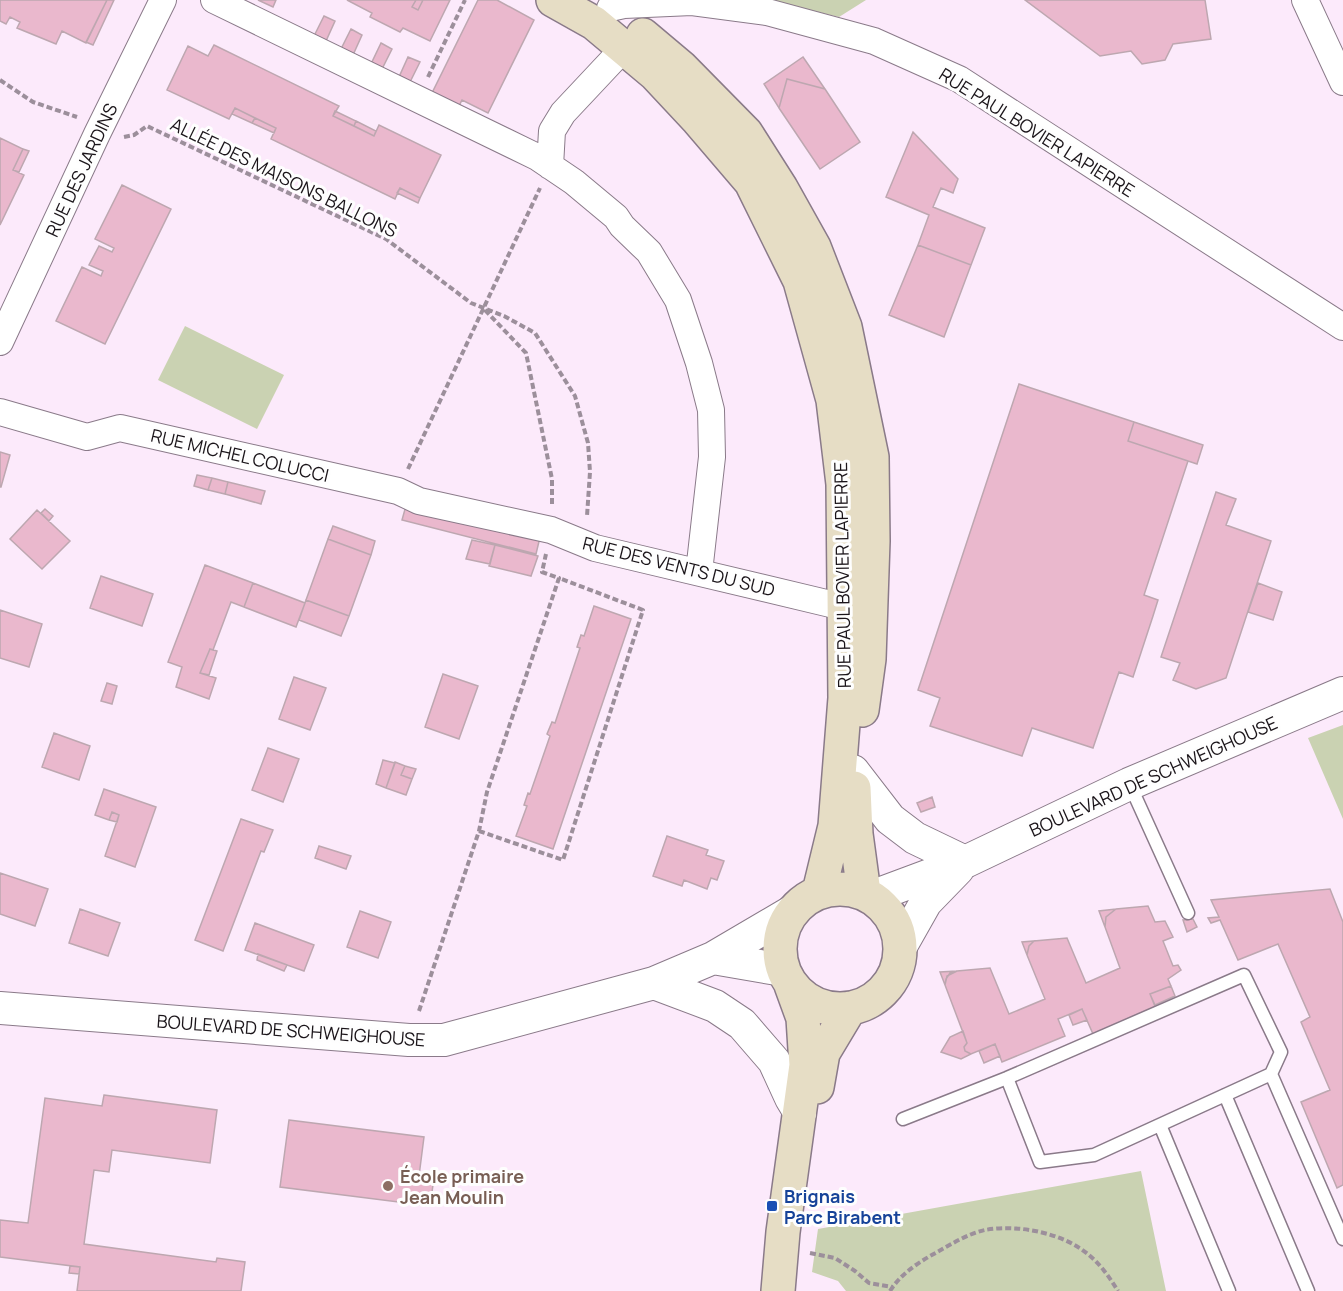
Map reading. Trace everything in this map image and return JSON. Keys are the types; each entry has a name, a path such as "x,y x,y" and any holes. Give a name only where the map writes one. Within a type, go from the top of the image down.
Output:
{"main road":[{"name":"RUE PAUL BOVIER LAPIERRE","path":"553,0 594,22 655,74 698,120 751,182 800,282 833,400 843,484 845,698 835,826 819,892"},
{"path":"604,4 681,67 746,134 781,188 814,247 845,327 872,457 873,541 869,658 853,771 856,834 867,895"},
{"path":"780,1278 784,1223 806,1065 803,1018 787,978 779,949 783,929 793,911 805,900 819,892 834,889 849,889 867,895 883,906 892,919 898,933 900,948 898,965 891,980 880,993 866,1003 850,1008 833,1009 817,1005 803,997 787,978"},
{"path":"780,1278 792,1233 823,1053 850,1008"}],"street":[{"name":"RUE DES JARDINS","path":"0,342 163,0"},
{"path":"214,0 537,157 574,182 616,217 622,226 649,252 678,300 699,363 711,410 711,457 699,572"},
{"path":"1305,0 1343,82"},
{"name":"RUE PAUL BOVIER LAPIERRE","path":"604,4 692,2 767,12 874,41 959,79 1343,327"},
{"path":"550,166 552,131 563,113 624,48"},
{"name":"RUE MICHEL COLUCCI","path":"0,412 87,436 120,428 398,491 419,501 480,514"},
{"name":"RUE DES VENTS DU SUD","path":"480,514 552,530 595,548 843,607"},
{"name":"BOULEVARD DE SCHWEIGHOUSE","path":"867,895 965,862 1129,784 1343,693"},
{"path":"853,771 890,819 915,838 965,862"},
{"name":"BOULEVARD DE SCHWEIGHOUSE","path":"900,948 926,902 965,862"},
{"name":"BOULEVARD DE SCHWEIGHOUSE","path":"0,1008 409,1040 444,1040 654,983 713,958 793,911"},
{"path":"713,958 787,978"},
{"path":"654,983 715,1006 742,1024 774,1061 800,1113"}],"lane":[{"path":"1129,784 1188,913"},
{"path":"903,1119 1006,1078 1245,975 1281,1052 1271,1074 1160,1125 1094,1155 1040,1162 1006,1078"},
{"path":"1271,1074 1343,1239"},
{"path":"1225,1095 1308,1291"},
{"path":"1160,1125 1229,1291"}],"path":[{"path":"418,99 465,0"},
{"name":"ALLÉE DES MAISONS BALLONS","path":"0,80 33,102 102,126 117,136 134,135 147,126 386,238 471,303 536,333 575,396 588,443 590,472 586,526 581,542"},
{"path":"398,491 482,307 550,166"},
{"path":"479,831 562,860 643,610 542,572 552,530 552,479 526,353 482,307"},
{"path":"409,1040 479,831 487,792 559,579"},
{"path":"780,1278 805,1252 835,1258 855,1270 869,1283 892,1289 906,1272 954,1243 983,1230 1011,1228 1065,1240 1089,1255 1107,1274 1118,1291"}],"green space":[{"path":"768,0 866,0 839,17"},
{"path":"185,326 284,375 257,429 158,380"},
{"path":"1343,725 1343,819 1308,738"},
{"path":"1141,1171 1166,1291 846,1291 838,1281 812,1272 818,1229"}],"building":[{"path":"0,0 107,0 86,43 62,31 56,44 17,28 20,22 10,17 6,24 0,21"},
{"path":"107,0 114,0 93,45 86,42"},
{"path":"258,0 276,0 273,7"},
{"path":"347,0 416,0 412,7 418,10 423,0 450,0 430,41 403,28 400,32 370,17 372,13"},
{"path":"416,0 423,0 418,10 412,7"},
{"path":"478,0 497,0 534,20 488,113 462,100 459,106 432,93"},
{"path":"1025,0 1205,0 1211,39 1173,44 1165,60 1142,64 1131,51 1100,56"},
{"path":"324,16 335,21 326,41 314,36"},
{"path":"351,29 362,35 353,55 341,49"},
{"path":"381,43 392,49 382,69 371,64"},
{"path":"214,45 339,106 333,116 374,136 379,125 441,155 420,198 400,188 395,199 271,139 276,128 235,108 229,119 167,90 188,46 208,56"},
{"path":"408,57 420,62 410,82 399,77"},
{"path":"803,57 825,89 787,79 779,108 764,84"},
{"path":"787,79 825,89 860,142 820,169 779,108"},
{"path":"235,108 255,118 252,123 232,114"},
{"path":"335,111 356,121 354,126 333,116"},
{"path":"255,118 276,128 274,133 252,123"},
{"path":"356,121 376,131 374,136 354,126"},
{"path":"913,132 958,179 953,193 941,188 933,207 985,228 971,265 918,245 929,215 886,197"},
{"path":"0,138 23,149 13,170 24,175 0,225"},
{"path":"23,149 29,151 19,172 13,170"},
{"path":"122,185 171,209 105,344 56,321 82,267 101,276 103,271 89,265 99,246 112,252 114,248 95,239"},
{"path":"400,188 420,198 418,203 397,193"},
{"path":"918,245 971,265 944,337 889,315"},
{"path":"1019,384 1134,422 1128,441 1188,461 1144,595 1158,600 1133,677 1119,672 1093,748 1032,728 1022,756 930,726 940,698 918,690"},
{"path":"1134,422 1203,445 1197,464 1128,441"},
{"path":"0,452 10,455 1,487 0,487"},
{"path":"197,475 212,478 208,490 194,486"},
{"path":"212,478 228,482 225,494 208,490"},
{"path":"228,482 265,491 261,504 225,494"},
{"path":"1216,492 1236,499 1226,525 1271,541 1226,678 1196,689 1173,680 1180,663 1161,657"},
{"path":"407,502 541,533 536,554 402,520"},
{"path":"45,509 53,516 49,521 41,513"},
{"path":"37,510 70,541 42,569 10,539"},
{"path":"333,526 375,541 371,555 328,539"},
{"path":"328,539 371,555 349,616 306,600"},
{"path":"472,540 495,545 490,564 466,559"},
{"path":"495,545 538,556 531,576 489,566"},
{"path":"205,565 253,583 244,607 231,602 213,650 210,649 200,673 216,678 209,699 176,687 182,667 168,662"},
{"path":"101,576 153,594 142,626 90,608"},
{"path":"253,583 305,603 296,627 244,607"},
{"path":"1258,583 1282,592 1273,620 1248,612"},
{"path":"306,600 349,616 341,636 299,620"},
{"path":"594,606 631,619 553,849 516,836 527,806 524,805 528,793 530,794 550,736 547,734 552,722 555,723 580,648 577,647 581,635 584,636"},
{"path":"0,610 42,624 29,667 0,658"},
{"path":"210,649 217,651 209,675 200,673"},
{"path":"443,674 478,686 459,739 425,727"},
{"path":"294,677 326,688 310,730 279,719"},
{"path":"107,683 117,686 112,704 101,701"},
{"path":"54,733 90,746 79,780 42,767"},
{"path":"268,748 299,759 283,802 252,790"},
{"path":"383,760 395,763 386,788 376,784"},
{"path":"395,762 405,766 401,775 412,779 406,795 386,788"},
{"path":"405,766 416,769 412,779 401,775"},
{"path":"104,789 156,807 135,867 105,856 119,815 112,812 109,820 95,815"},
{"path":"932,797 935,807 921,812 917,803"},
{"path":"112,812 119,815 117,822 109,820"},
{"path":"241,819 273,830 264,852 261,851 223,951 195,940"},
{"path":"667,836 708,850 706,855 724,861 717,880 711,878 707,889 684,880 682,886 653,876"},
{"path":"319,846 351,856 346,869 315,858"},
{"path":"0,873 48,889 35,926 0,914"},
{"path":"1330,889 1343,922 1343,1185 1337,1188 1301,1102 1330,1090 1301,1022 1310,1017 1278,944 1238,960 1220,920 1211,923 1208,918 1219,917 1211,900"},
{"path":"1148,906 1155,922 1165,921 1173,937 1163,941 1173,966 1178,965 1181,970 1168,979 1171,986 1150,994 1156,1009 1093,1034 1082,1009 1058,1019 1065,1036 1002,1062 995,1044 971,1054 965,1051 964,1047 967,1043 945,985 950,973 990,968 1009,1014 1045,999 1027,955 1029,946 1034,941 1067,938 1086,983 1120,968 1105,927 1106,917 1116,909"},
{"path":"80,909 120,923 108,956 69,943"},
{"path":"1116,909 1106,917 1105,927 1099,911"},
{"path":"360,911 391,922 378,958 347,947"},
{"path":"1193,919 1197,927 1187,932 1183,920"},
{"path":"255,923 314,945 304,971 245,950"},
{"path":"1034,941 1029,946 1027,955 1022,942"},
{"path":"258,954 287,965 284,971 257,960"},
{"path":"957,971 947,976 945,985 940,972"},
{"path":"1171,986 1175,996 1155,1005 1150,994"},
{"path":"1082,1009 1087,1020 1073,1025 1069,1015"},
{"path":"963,1031 967,1043 964,1047 965,1051 971,1054 961,1059 941,1052 950,1037"},
{"path":"995,1044 1000,1056 984,1063 979,1051"},
{"path":"104,1095 217,1110 210,1163 112,1150 109,1172 94,1170 84,1244 216,1262 217,1258 245,1262 241,1291 77,1291 80,1267 0,1257 0,1220 28,1223 45,1098 102,1106"},
{"path":"289,1120 424,1137 419,1176 434,1178 430,1206 280,1187"},
{"path":"70,1266 80,1267 79,1274 69,1273"}],"place":[{"name":"École primaire Jean Moulin","path":"388,1186"},
{"name":"Brignais Parc Birabent","path":"772,1206"}]}
